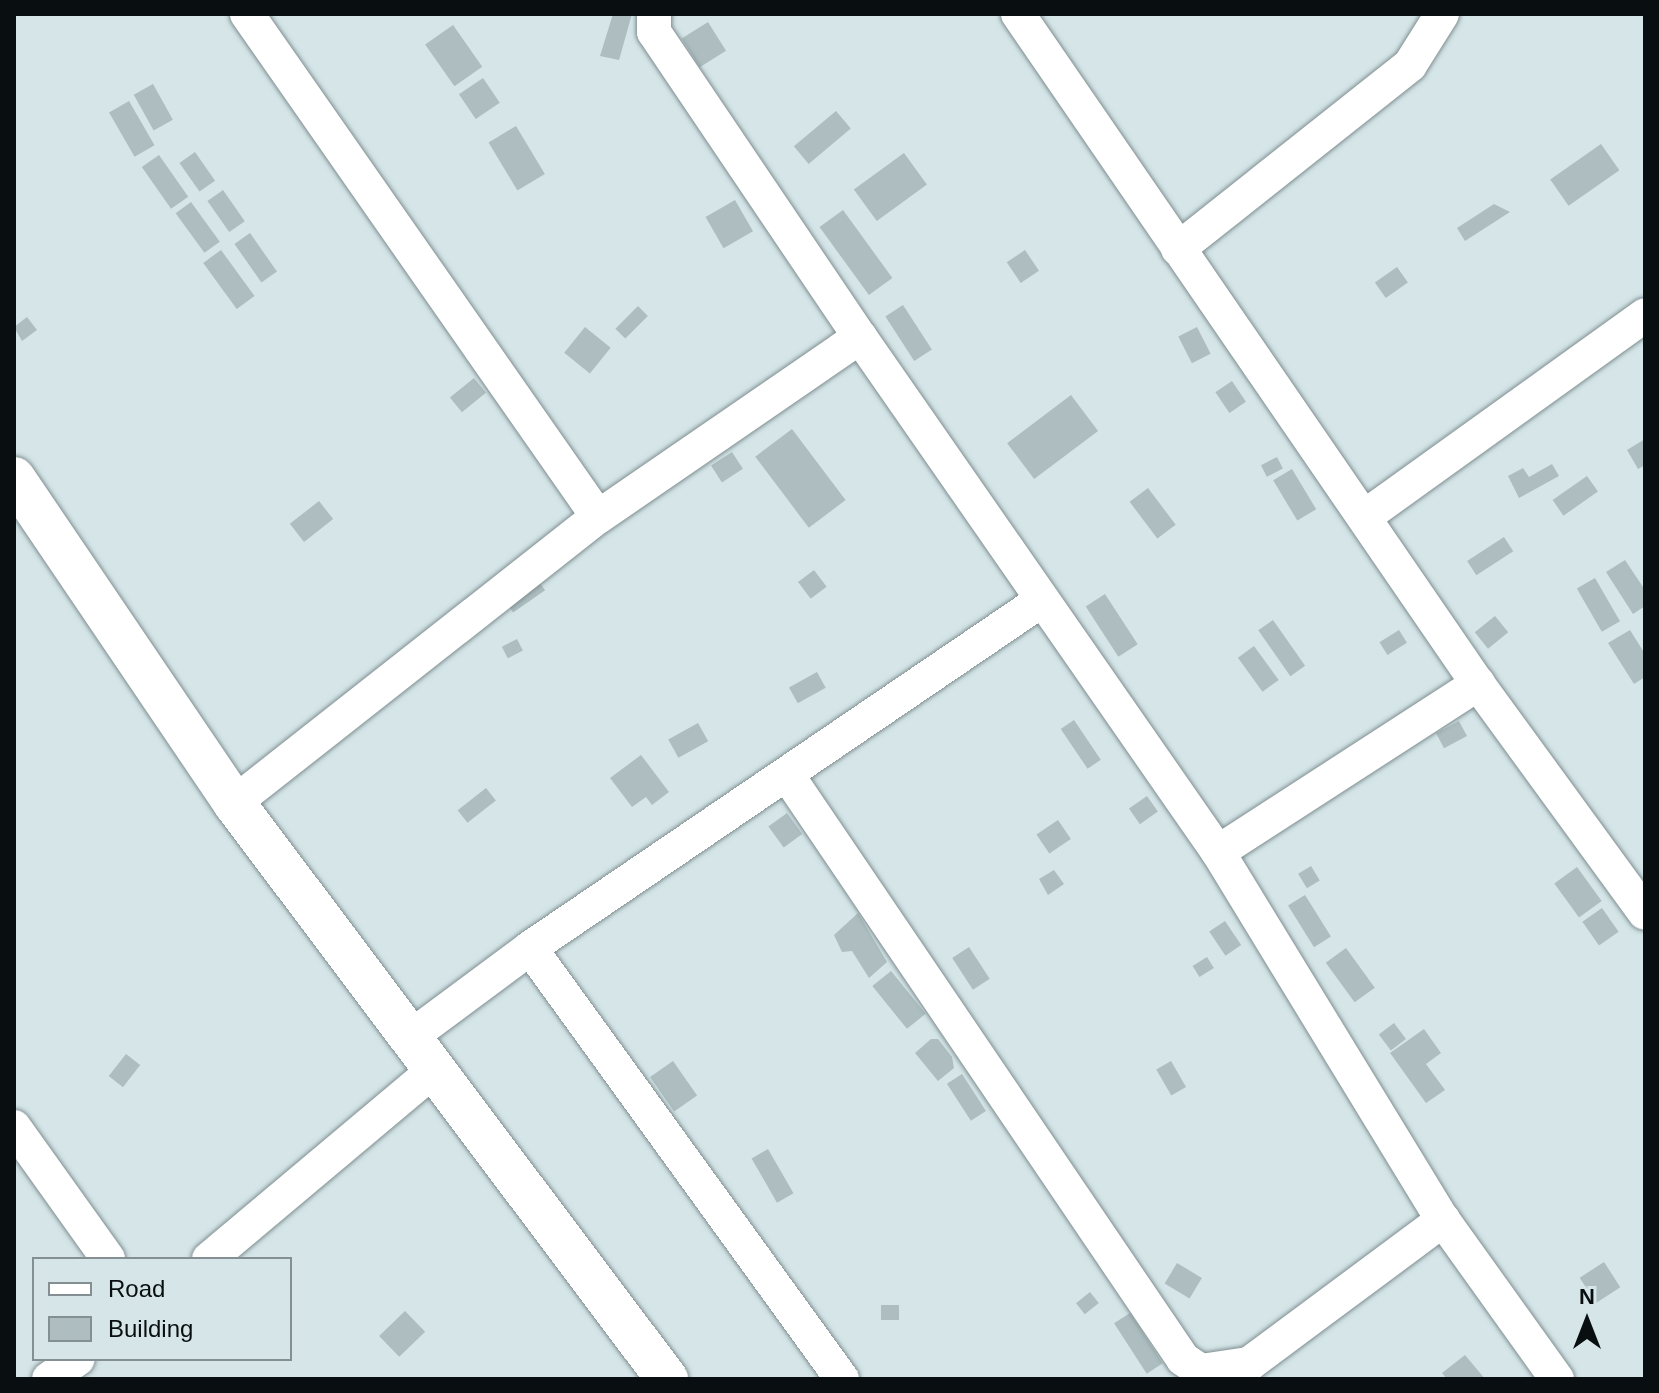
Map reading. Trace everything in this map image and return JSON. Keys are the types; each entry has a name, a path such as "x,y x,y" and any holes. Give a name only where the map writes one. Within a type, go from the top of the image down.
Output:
{"street":[{"path":"247,14 598,517"},
{"path":"654,14 654,32 860,337 1218,852 1443,1220 1557,1379"},
{"path":"1018,14 1178,249 1367,515 1478,684 1645,913"},
{"path":"1178,249 1410,65 1442,14"},
{"path":"1367,515 1645,315"},
{"path":"234,803 598,517 860,337"},
{"path":"14,478 234,803 667,1379"},
{"path":"211,1257 530,948 788,776 1042,600"},
{"path":"1218,852 1478,684"},
{"path":"788,776 1170,1344 1192,1365 1214,1371 1249,1364 1443,1220"},
{"path":"530,948 842,1379"},
{"path":"14,1127 107,1257"},
{"path":"49,1379 75,1361"}],"building":[{"path":"613,14 632,14 619,60 600,56"},
{"path":"708,22 726,51 700,67 682,38"},
{"path":"453,25 482,67 454,86 425,45"},
{"path":"483,78 500,103 476,119 459,94"},
{"path":"153,84 173,120 154,131 134,95"},
{"path":"129,101 154,145 135,157 109,112"},
{"path":"836,111 851,129 809,164 794,146"},
{"path":"516,126 545,174 517,190 489,142"},
{"path":"1601,144 1619,170 1569,206 1550,180"},
{"path":"195,152 215,181 200,192 179,163"},
{"path":"904,153 927,185 877,221 854,189"},
{"path":"159,155 188,197 171,209 142,167"},
{"path":"223,190 245,221 229,232 207,201"},
{"path":"735,200 753,231 724,248 706,217"},
{"path":"191,202 220,242 204,253 176,213"},
{"path":"1494,204 1510,212 1465,241 1457,228"},
{"path":"843,210 892,278 869,295 820,227"},
{"path":"250,233 277,272 261,282 234,244"},
{"path":"221,250 255,296 237,309 203,263"},
{"path":"1025,250 1039,271 1021,283 1007,262"},
{"path":"1397,267 1408,283 1386,298 1375,282"},
{"path":"903,305 932,349 914,361 885,316"},
{"path":"638,306 648,316 625,339 615,329"},
{"path":"27,317 37,330 22,341 14,327"},
{"path":"585,327 611,348 590,373 564,353"},
{"path":"1197,327 1211,354 1192,363 1178,337"},
{"path":"474,378 486,393 462,412 450,398"},
{"path":"1232,381 1246,402 1229,413 1215,392"},
{"path":"1071,395 1098,431 1034,479 1007,443"},
{"path":"792,429 846,500 809,528 755,457"},
{"path":"1645,439 1645,465 1638,469 1627,450"},
{"path":"732,452 743,469 722,482 711,466"},
{"path":"1277,457 1283,469 1267,477 1261,465"},
{"path":"1552,464 1559,476 1519,498 1508,476 1523,468 1529,477"},
{"path":"1292,469 1316,509 1297,521 1273,480"},
{"path":"1587,476 1598,492 1563,516 1553,500"},
{"path":"1148,488 1176,525 1157,539 1130,502"},
{"path":"319,501 333,519 304,542 290,524"},
{"path":"1504,537 1513,551 1476,575 1467,561"},
{"path":"1625,560 1645,590 1645,606 1633,614 1606,572"},
{"path":"814,570 827,587 811,599 798,582"},
{"path":"533,573 545,590 513,613 501,595"},
{"path":"1595,578 1620,621 1602,632 1577,588"},
{"path":"1105,594 1138,644 1118,657 1086,607"},
{"path":"1495,616 1508,632 1488,649 1475,632"},
{"path":"1273,620 1305,666 1290,676 1258,630"},
{"path":"1399,630 1407,643 1387,655 1379,642"},
{"path":"1630,630 1645,654 1645,677 1634,684 1608,643"},
{"path":"517,639 523,651 508,658 502,647"},
{"path":"1254,646 1279,680 1263,692 1238,658"},
{"path":"817,672 826,688 798,703 789,688"},
{"path":"1074,720 1101,760 1088,769 1061,729"},
{"path":"1459,721 1467,736 1444,748 1436,733"},
{"path":"698,723 708,741 678,758 668,739"},
{"path":"641,755 669,792 652,805 646,797 632,807 610,778"},
{"path":"486,788 496,801 467,823 458,810"},
{"path":"1147,796 1158,812 1140,824 1129,809"},
{"path":"787,813 802,834 784,848 768,827"},
{"path":"1058,820 1071,839 1049,854 1036,835"},
{"path":"1311,866 1320,881 1307,888 1298,874"},
{"path":"1577,867 1602,901 1579,917 1554,883"},
{"path":"1054,870 1064,884 1048,895 1039,879"},
{"path":"1305,895 1331,937 1314,947 1288,906"},
{"path":"1602,908 1619,932 1599,946 1582,922"},
{"path":"858,913 887,962 869,978 852,951 842,952 834,935"},
{"path":"1225,921 1241,945 1225,956 1209,932"},
{"path":"969,947 990,979 973,990 952,958"},
{"path":"1346,948 1375,988 1355,1002 1326,963"},
{"path":"1207,957 1214,968 1199,977 1193,966"},
{"path":"891,971 926,1014 907,1029 872,986"},
{"path":"1394,1023 1406,1039 1391,1050 1379,1034"},
{"path":"1424,1029 1441,1053 1426,1064 1445,1090 1426,1103 1390,1053"},
{"path":"931,1039 938,1039 952,1057 954,1068 938,1081 915,1053"},
{"path":"126,1054 140,1065 123,1087 109,1076"},
{"path":"673,1061 697,1095 674,1111 650,1077"},
{"path":"1171,1061 1186,1087 1171,1095 1156,1070"},
{"path":"962,1074 986,1111 971,1121 947,1084"},
{"path":"768,1149 793,1193 777,1203 752,1158"},
{"path":"1604,1262 1620,1287 1596,1303 1580,1278"},
{"path":"1177,1263 1202,1278 1189,1299 1165,1284"},
{"path":"1090,1292 1099,1303 1085,1314 1076,1303"},
{"path":"881,1305 899,1305 899,1320 881,1320"},
{"path":"405,1311 425,1332 399,1357 379,1336"},
{"path":"1130,1313 1163,1363 1147,1374 1114,1323"},
{"path":"1465,1355 1485,1379 1447,1379 1442,1373"}]}
